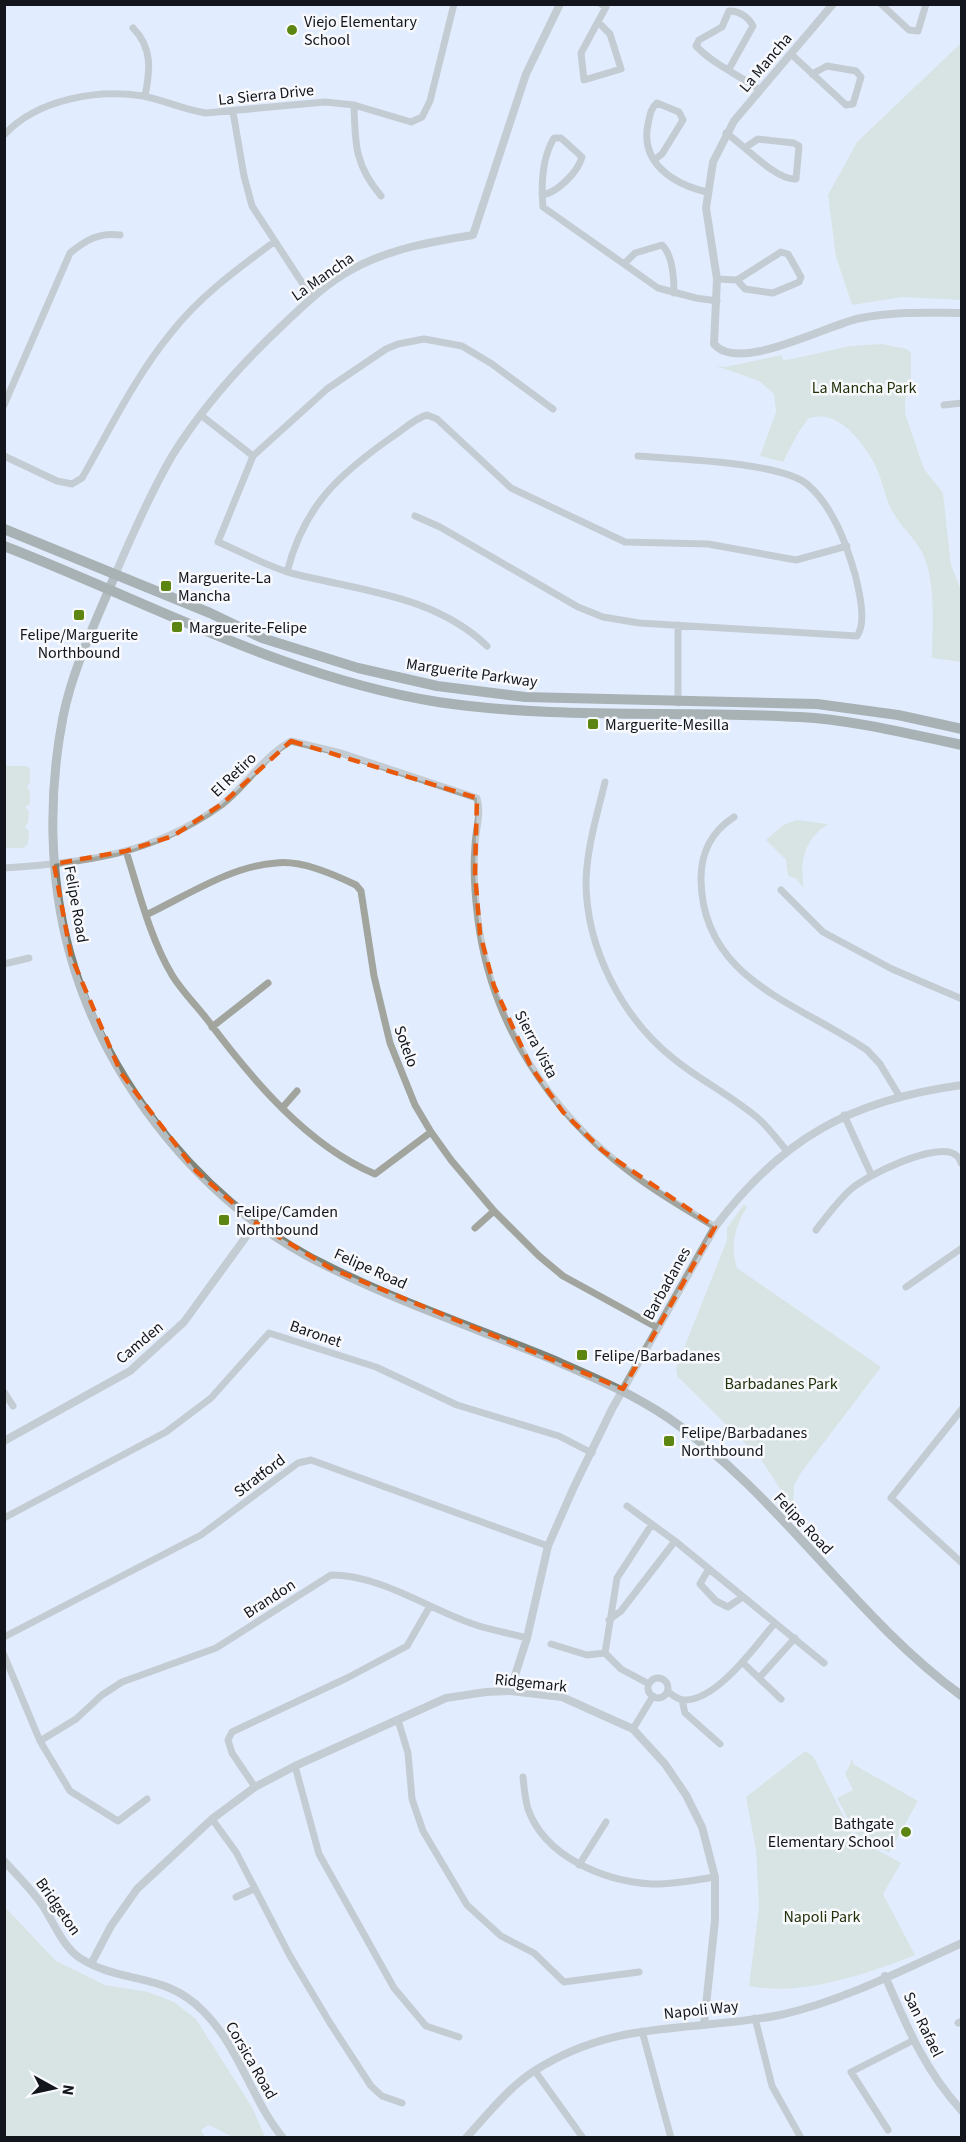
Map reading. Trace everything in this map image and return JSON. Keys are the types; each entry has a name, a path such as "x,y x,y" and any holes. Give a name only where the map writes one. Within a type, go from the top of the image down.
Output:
{"main road":[{"name":"Marguerite Parkway","path":"4,529 210,613 262,638 358,668 426,683 525,697 817,704 898,715 962,729"},
{"name":"Marguerite Parkway","path":"4,546 257,652 356,684 437,702 526,712 808,717 894,730 962,745"},
{"name":"Felipe Road","path":"115,575 83,651 63,720 54,793 54,864 71,956 91,1011 122,1073 196,1171 256,1222 330,1268 623,1389 669,1419 731,1469 884,1629 928,1672 962,1696"}],"street":[{"name":"La Sierra Drive","path":"4,135 39,109 108,92 145,96 188,111 206,113 325,102 354,105 411,122 422,117 430,101 454,4"},
{"name":"La Mancha","path":"115,575 152,493 173,455 252,354 312,298 349,271 383,255 420,244 472,235 526,74 560,4"},
{"name":"La Mancha","path":"833,4 726,133 712,162 707,192 707,216 717,279 713,339 719,350 733,354 766,350 838,324 881,314 962,313"},
{"path":"881,4 909,30 918,32 926,4"},
{"path":"598,22 610,34 621,69 584,80 581,54 605,5"},
{"path":"729,69 753,26 750,20 734,10 729,11 722,27 699,40 696,46 709,60 729,69 760,90"},
{"path":"133,28 142,37 149,57 145,96"},
{"path":"791,54 828,91 846,105 853,104 861,77 856,71 826,66 812,74"},
{"path":"654,160 662,154 683,120 679,112 657,103 651,108 646,136 646,144 654,160 679,182 707,192"},
{"path":"354,105 355,139 360,166 381,196"},
{"path":"233,112 252,206 312,298"},
{"path":"726,133 746,147 772,171 789,180 796,179 799,146 794,143 758,139 746,147"},
{"path":"542,195 553,194 580,164 582,157 561,138 554,138 549,147 542,179 542,195 543,207 658,288 717,301"},
{"path":"4,405 70,253 85,241 106,233 120,235"},
{"path":"4,456 57,482 72,484 82,478 144,369 171,332 199,302 274,242"},
{"path":"625,263 635,253 662,245 667,249 674,280 674,293"},
{"path":"717,279 737,280 781,252 788,254 801,276 799,282 773,293 745,289 737,280"},
{"path":"487,646 468,628 430,607 287,572 218,542 253,456 327,389 386,349 410,341 438,340 462,346 553,409"},
{"path":"944,405 962,403"},
{"path":"202,416 253,456"},
{"path":"287,572 294,546 307,520 325,494 353,464 422,417 432,416 511,488 626,542 708,544 796,560 847,546"},
{"path":"415,516 440,527 498,562 592,613 621,621 754,632 857,636 861,630 859,591 847,546 829,512 807,484 768,468 638,456"},
{"path":"678,625 678,715"},
{"name":"El Retiro","path":"4,868 54,864 126,851 173,836 222,804 278,748 291,741 341,753 477,798"},
{"path":"605,782 589,847 586,881 589,916 601,958 614,988 648,1036 673,1059 760,1120 787,1151"},
{"name":"Sierra Vista","path":"477,798 479,811 475,873 480,934 494,986 512,1032 531,1067 563,1112 603,1151 637,1178 715,1227"},
{"path":"734,817 711,837 701,868 701,901 712,932 725,955 749,978 867,1050 880,1064 900,1097"},
{"path":"126,851 146,915 172,975 247,1072 289,1115 354,1165 375,1174 431,1132"},
{"name":"Sotelo","path":"146,915 247,869 276,862 301,865 356,885 361,891 374,976 390,1043 415,1105 431,1132 451,1160 494,1211 563,1276 658,1328"},
{"path":"781,890 823,932 892,969 962,999"},
{"path":"4,964 29,958"},
{"path":"212,1027 268,983"},
{"name":"Barbadanes","path":"510,1691 527,1638 548,1546 623,1389 715,1227 732,1204 787,1151 823,1126 844,1115 900,1097 962,1085"},
{"path":"283,1107 297,1091"},
{"path":"844,1115 871,1174"},
{"path":"816,1230 850,1189 871,1174 900,1161 929,1154 949,1152 957,1156 962,1164"},
{"path":"475,1228 494,1211"},
{"name":"Camden","path":"4,1441 130,1371 184,1322 256,1222"},
{"path":"906,1287 962,1248"},
{"name":"Baronet","path":"4,1518 166,1432 211,1398 247,1359 262,1337 269,1333 376,1367 457,1405 559,1436 591,1452"},
{"path":"4,1392 13,1406"},
{"path":"961,1410 891,1498 962,1563"},
{"name":"Stratford","path":"4,1637 201,1535 298,1463 311,1460 548,1546"},
{"path":"627,1506 675,1541 741,1598 795,1638 824,1663"},
{"path":"605,1653 616,1578 652,1524"},
{"path":"609,1620 621,1611 675,1541"},
{"path":"708,1570 700,1584 716,1600 728,1607 741,1598"},
{"name":"Brandon","path":"40,1741 76,1719 102,1695 122,1682 216,1648 326,1576 347,1575 474,1624 527,1638"},
{"path":"255,1787 232,1753 228,1740 237,1727 347,1678 406,1646 430,1606"},
{"path":"668,1692 682,1700 691,1699 717,1685 742,1662 775,1623"},
{"path":"760,1677 795,1638"},
{"path":"551,1644 586,1655 605,1653"},
{"path":"605,1653 621,1669 649,1683"},
{"path":"4,1654 40,1741 70,1791 118,1821 147,1799"},
{"path":"742,1662 781,1699"},
{"path":"654,1678 661,1678 668,1685 668,1692 661,1698 653,1696 649,1690 649,1683 654,1678"},
{"name":"Ridgemark","path":"91,1964 111,1926 137,1889 212,1819 255,1787 295,1766 446,1698 510,1691 562,1697 633,1729 665,1764 686,1795 702,1827 715,1877 715,1920 704,2025"},
{"path":"633,1729 653,1696"},
{"path":"682,1700 685,1713 720,1744"},
{"path":"398,1720 408,1753 412,1799 419,1820 467,1905 501,1936 534,1953 564,1982 639,1972"},
{"path":"295,1766 319,1854 394,1988 426,2025 459,2037"},
{"path":"523,1777 528,1809 547,1840 579,1865 610,1876 651,1884 715,1877"},
{"path":"212,1819 236,1852 290,1956 371,2086 382,2096 402,2103"},
{"path":"579,1865 606,1822"},
{"name":"Bridgeton","path":"4,1861 28,1886 58,1933 77,1956 91,1964"},
{"path":"236,1897 254,1888"},
{"name":"Napoli Way","path":"466,2138 535,2071 593,2042 642,2031 755,2018 802,2008 962,1943"},
{"name":"Corsica Road","path":"91,1964 106,1971 164,1984 188,1998 204,2011 218,2028 264,2112 283,2138"},
{"name":"San Rafael","path":"885,1976 912,2041 933,2076 962,2111"},
{"path":"755,2018 772,2086 801,2138"},
{"path":"642,2031 671,2138"},
{"path":"888,2130 850,2072 912,2041"},
{"path":"535,2071 583,2138"}],"highlighted area":[{"path":"291,741 477,798 475,873 480,934 494,986 531,1067 563,1112 603,1151 715,1227 623,1389 330,1268 256,1223 196,1171 121,1073 71,956 54,864 126,851 173,836 222,804"}],"green space":[{"path":"961,43 961,300 902,297 852,305 836,257 828,195 857,142"},
{"name":"La Mancha Park","path":"882,344 907,349 911,353 911,381 905,401 905,413 924,469 943,493 951,565 961,590 961,662 932,658 932,596 925,559 891,509 876,467 857,438 829,418 808,419 783,462 760,456 776,412 774,394 759,381 714,365 725,367 782,355 783,360 792,359 850,346"},
{"path":"5,766 27,766 30,769 30,782 27,787 30,791 30,804 25,807 29,811 28,823 25,827 29,831 28,844 24,848 5,848"},
{"path":"797,820 828,824 809,844 803,860 804,888 795,878 788,876 786,860 766,840 783,825"},
{"name":"Barbadanes Park","path":"744,1204 747,1207 739,1222 734,1244 737,1268 881,1367 801,1473 794,1485 793,1509 786,1502 788,1493 782,1492 760,1458 677,1376 676,1368 727,1240 727,1228"},
{"name":"Napoli Park","path":"805,1751 813,1756 854,1837 901,1863 883,1894 915,1955 833,1982 769,1989 749,1986 759,1907 756,1850 746,1797"},
{"path":"853,1758 853,1764 918,1801 889,1853 856,1834 837,1798 853,1790 845,1774"},
{"path":"4,1906 56,1961 105,1985 148,1992 174,2002 196,2019 252,2107 265,2137 233,2137 209,2125 201,2130 205,2137 5,2137"}],"place":[{"name":"Viejo Elementary School","path":"292,30"},
{"name":"Marguerite-La Mancha","path":"166,586"},
{"name":"Felipe/Marguerite Northbound","path":"79,615"},
{"name":"Marguerite-Felipe","path":"177,627"},
{"name":"Marguerite-Mesilla","path":"593,724"},
{"name":"Felipe/Camden Northbound","path":"224,1220"},
{"name":"Felipe/Barbadanes","path":"582,1355"},
{"name":"Felipe/Barbadanes Northbound","path":"669,1441"},
{"name":"Bathgate Elementary School","path":"906,1832"}]}
